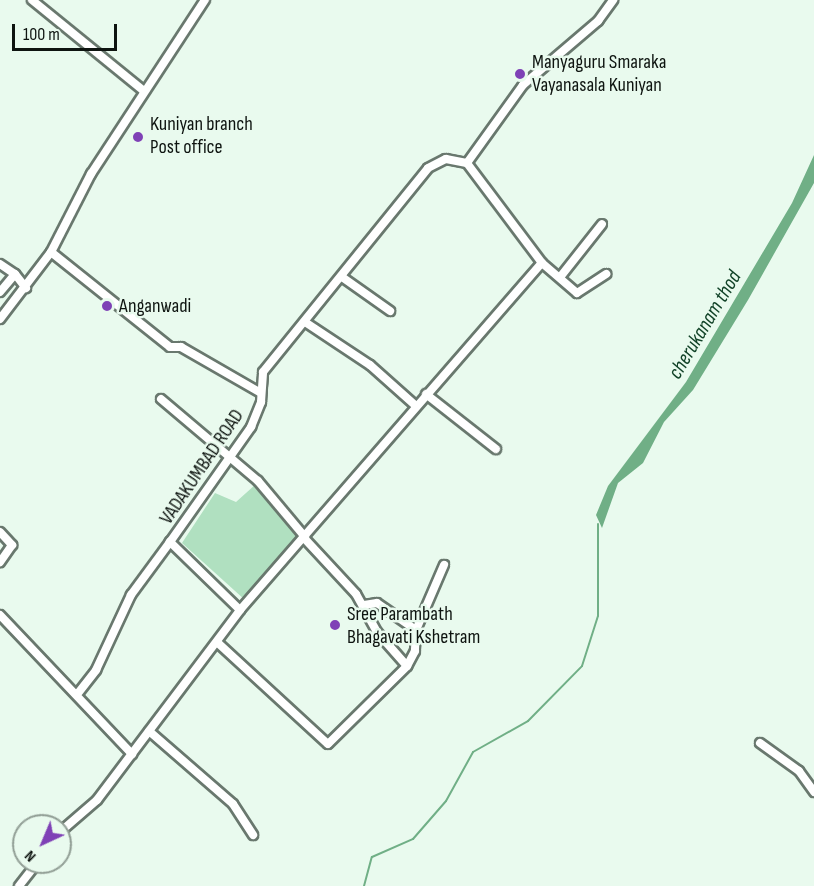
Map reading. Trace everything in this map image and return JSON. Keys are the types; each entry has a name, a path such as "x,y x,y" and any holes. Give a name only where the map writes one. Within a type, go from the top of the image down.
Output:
{"street":[{"path":"32,0 144,91"},
{"path":"0,319 26,288 51,252 144,91 205,0"},
{"path":"606,274 577,293 561,276 542,263 467,163 524,86 598,21 613,0"},
{"name":"VADAKUMBAD ROAD","path":"240,610 170,542 231,458 259,412 263,372 428,168 446,159 467,163"},
{"path":"561,276 602,224"},
{"path":"51,252 170,347 181,347 261,393"},
{"path":"72,822 98,800 149,730 218,643 240,610 542,263"},
{"path":"0,264 15,274 26,288"},
{"path":"0,292 15,274"},
{"path":"342,277 390,311"},
{"path":"305,322 370,365 416,406"},
{"path":"426,394 496,449"},
{"path":"161,399 231,458 304,537 364,605 377,633 407,666"},
{"path":"0,532 12,545 0,562"},
{"path":"79,692 96,670 131,595 170,542"},
{"path":"218,643 328,744 407,666 416,651 416,630 444,565"},
{"path":"364,605 377,603 416,630"},
{"path":"0,615 79,692 132,754"},
{"path":"149,730 233,804 253,835"},
{"path":"760,743 799,771 814,792"},
{"path":"19,886 28,874"}],"shaded area":[{"path":"814,155 814,183 748,300 693,390 664,422 643,463 618,483 602,528 596,515 608,486 686,382 792,203"},
{"path":"257,483 301,535 245,600 182,543 215,493 236,502"}],"waterway":[{"name":"cherukanam thod","path":"364,886 372,857 413,839 446,801 473,752 528,721 582,666 598,616 598,524"}],"place":[{"name":"Manyaguru Smaraka Vayanasala Kuniyan","path":"520,74"},
{"name":"Kuniyan branch Post office","path":"138,137"},
{"name":"Anganwadi","path":"107,306"},
{"name":"Sree Parambath Bhagavati Kshetram","path":"335,625"}]}
